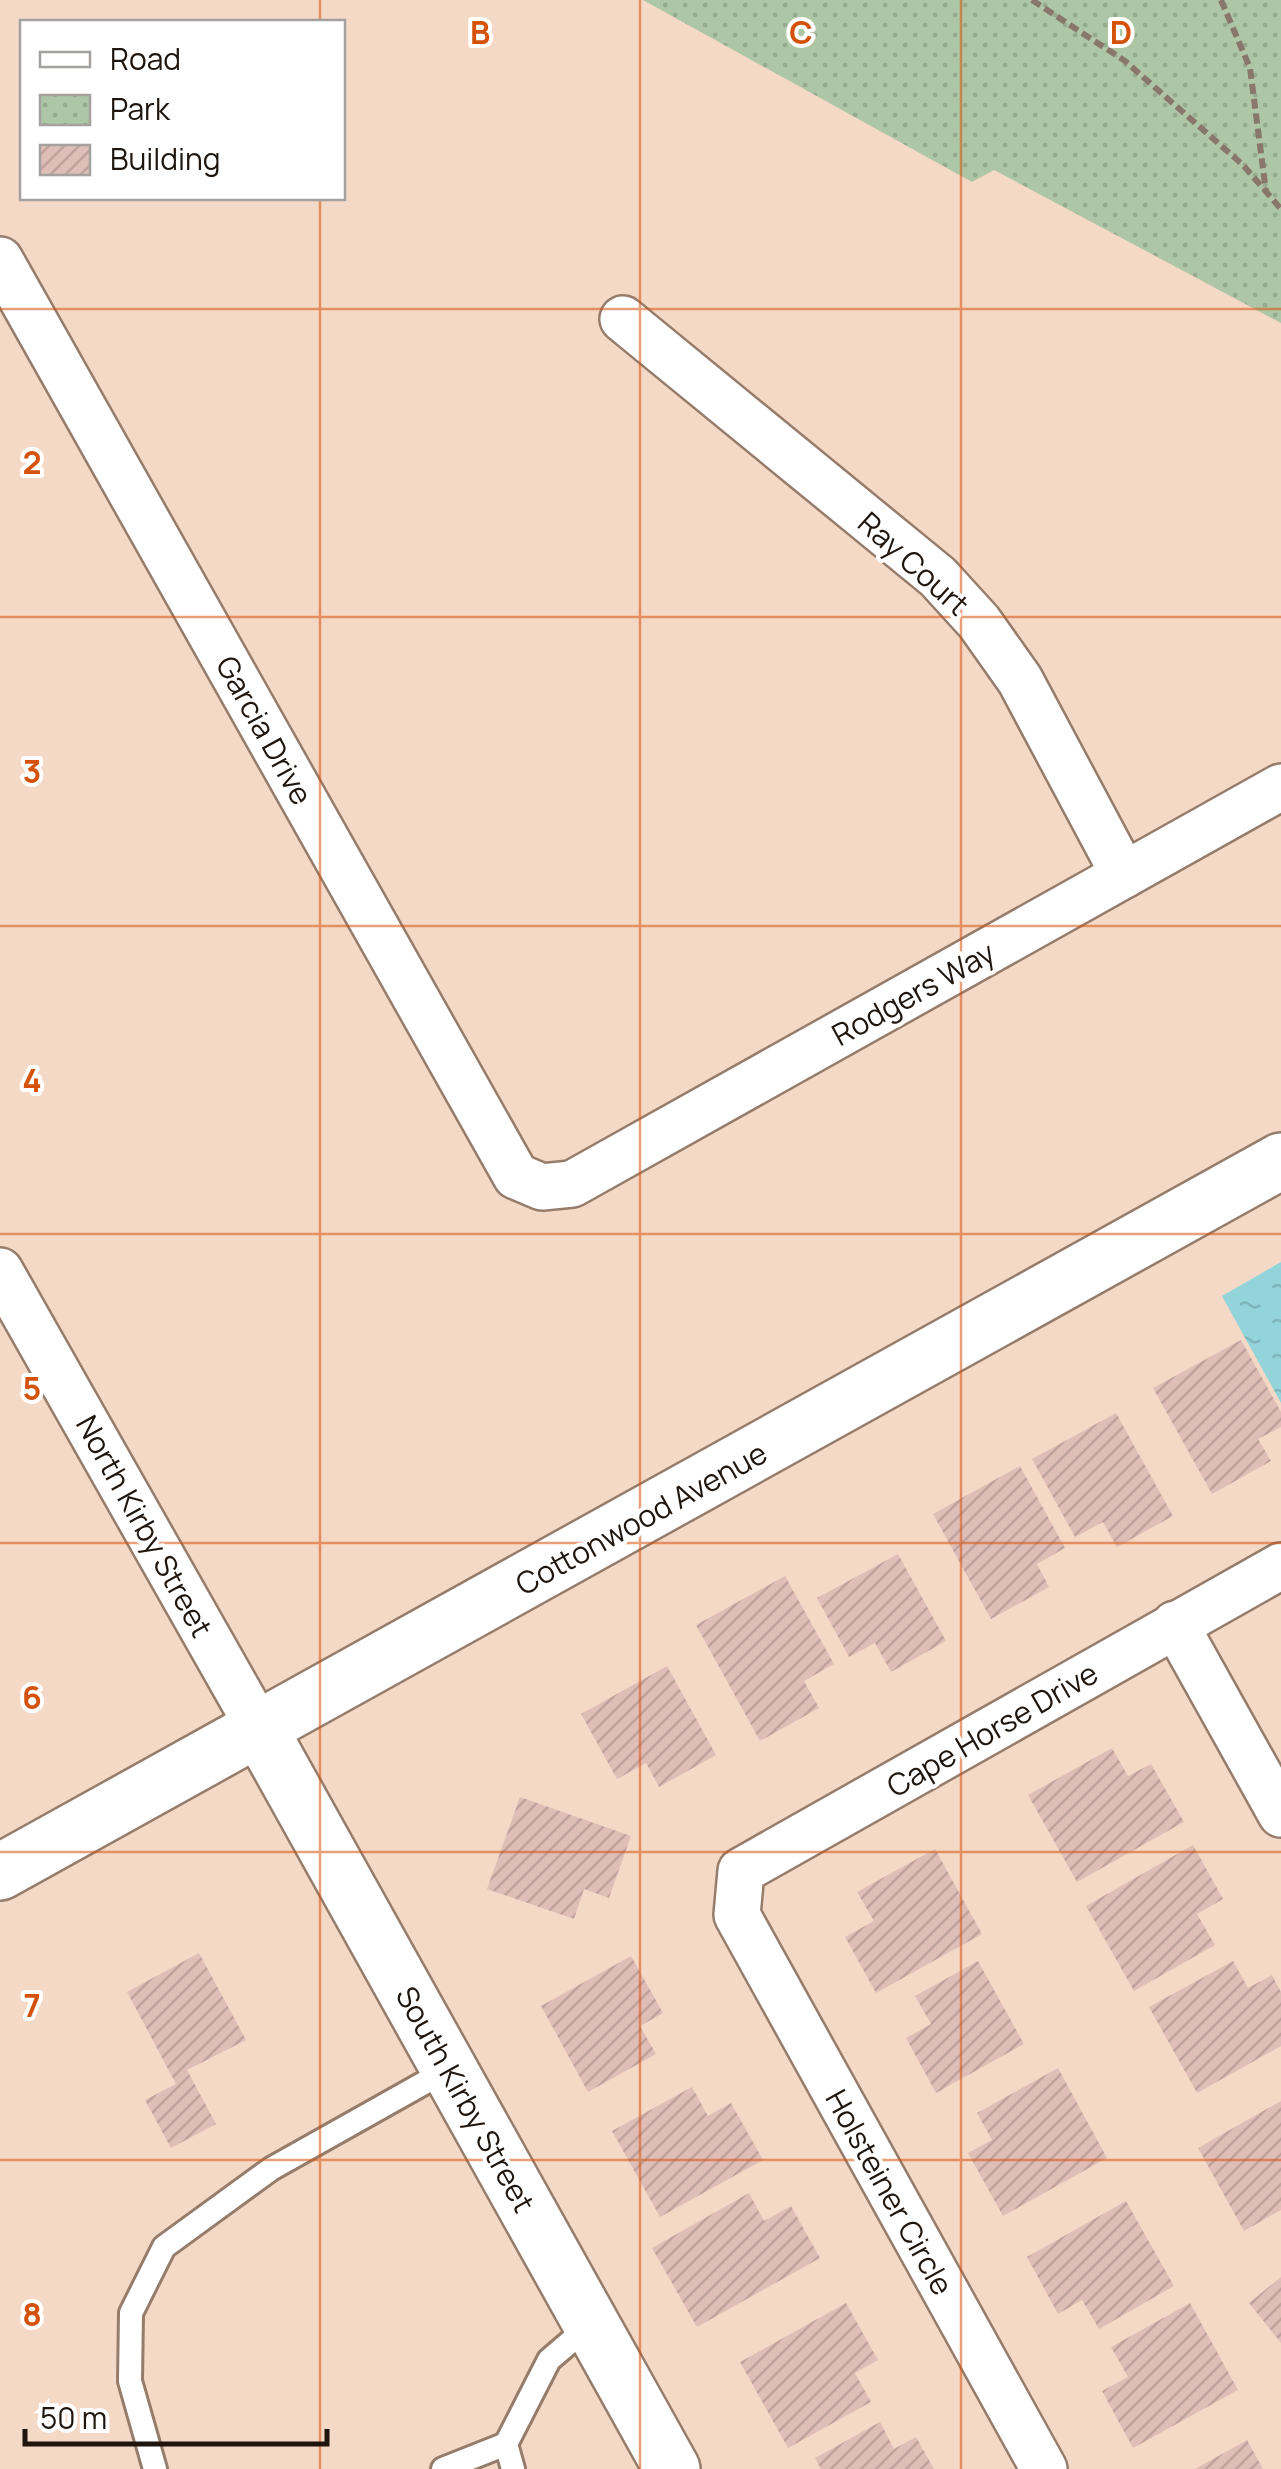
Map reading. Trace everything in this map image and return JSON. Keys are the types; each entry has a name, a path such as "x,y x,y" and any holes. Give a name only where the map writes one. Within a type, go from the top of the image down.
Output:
{"main road":[{"name":"Cottonwood Avenue","path":"0,1872 1281,1162"},
{"name":"South Kirby Street","path":"260,1730 672,2469"}],"street":[{"name":"Garcia Drive","path":"0,260 516,1176 542,1186"},
{"name":"Ray Court","path":"623,320 938,577 969,610 1020,680 1124,875"},
{"name":"Rodgers Way","path":"542,1186 572,1184 1281,787"},
{"name":"North Kirby Street","path":"0,1271 260,1730"},
{"name":"Cape Horse Drive","path":"737,1914 741,1871 1281,1566"},
{"path":"1176,1624 1281,1814"},
{"name":"Holsteiner Circle","path":"737,1914 1044,2469"}],"lane":[{"path":"154,2469 130,2381 131,2312 164,2247 271,2169 449,2069"},
{"path":"443,2469 506,2444 549,2360 590,2324"},
{"path":"506,2444 513,2469"}],"path":[{"path":"1032,0 1125,61 1243,166 1281,209"},
{"path":"1221,0 1250,68 1266,194"}],"green space":[{"path":"643,0 1281,0 1281,323 994,170 972,182"}],"water":[{"path":"1281,1262 1281,1403 1222,1296"}],"building":[{"path":"1241,1340 1281,1412 1281,1427 1258,1439 1271,1461 1212,1494 1153,1388"},
{"path":"1116,1413 1173,1516 1117,1547 1103,1522 1075,1537 1032,1459"},
{"path":"1020,1466 1065,1548 1037,1564 1049,1587 991,1619 933,1514"},
{"path":"898,1554 946,1641 891,1672 875,1643 849,1657 817,1598"},
{"path":"785,1576 834,1664 804,1681 819,1708 760,1741 696,1625"},
{"path":"667,1666 716,1755 659,1787 646,1763 617,1779 581,1714"},
{"path":"1112,1748 1128,1776 1151,1764 1184,1822 1077,1882 1028,1795"},
{"path":"520,1797 631,1836 609,1898 584,1889 574,1919 487,1889"},
{"path":"1193,1845 1223,1899 1197,1914 1215,1945 1134,1991 1086,1906"},
{"path":"935,1849 982,1934 876,1993 845,1937 874,1921 857,1892"},
{"path":"199,1953 246,2040 187,2070 216,2124 171,2148 145,2100 176,2084 127,1992"},
{"path":"631,1956 663,2013 640,2026 656,2054 588,2092 541,2006"},
{"path":"978,1961 1024,2044 936,2093 906,2038 931,2024 915,1996"},
{"path":"1233,1961 1248,1988 1272,1975 1281,1992 1281,2046 1197,2093 1149,2007"},
{"path":"1058,2068 1107,2158 1003,2216 968,2153 992,2140 977,2113"},
{"path":"692,2087 708,2116 731,2103 763,2160 660,2217 612,2131"},
{"path":"1281,2101 1281,2210 1244,2231 1198,2148"},
{"path":"749,2193 764,2221 791,2206 820,2258 697,2327 652,2248"},
{"path":"1126,2201 1174,2286 1099,2329 1082,2300 1058,2314 1027,2257"},
{"path":"1281,2277 1281,2343 1249,2303"},
{"path":"846,2303 878,2360 855,2373 871,2402 788,2448 740,2362"},
{"path":"1190,2303 1238,2390 1133,2448 1102,2391 1128,2377 1111,2347"},
{"path":"880,2422 894,2449 916,2437 934,2469 821,2469 815,2458"},
{"path":"1247,2440 1263,2469 1195,2469"}]}
